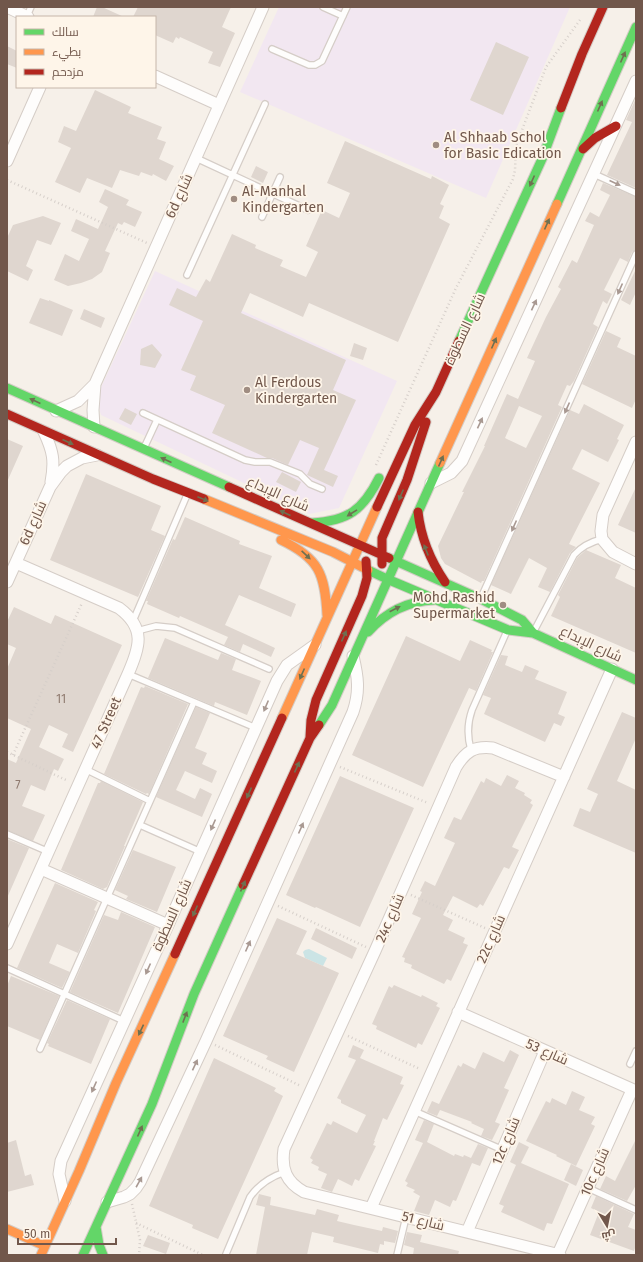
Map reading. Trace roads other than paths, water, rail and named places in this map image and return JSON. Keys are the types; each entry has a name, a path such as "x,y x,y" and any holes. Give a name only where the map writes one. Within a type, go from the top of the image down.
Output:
{"main road":[{"name":"شارع السطوة","path":"41,1255 66,1201 116,1083 353,562 359,545 415,425 436,392 542,159 582,54 603,7"},
{"path":"83,1255 152,1104 194,994 310,738 332,704 636,27"},
{"path":"578,155 595,138 616,126"},
{"name":"شارع الإبداع","path":"7,388 481,599 522,620 533,633"},
{"path":"411,414 425,400 436,392"},
{"path":"388,579 384,574 381,555 382,538 407,480 436,392"},
{"name":"شارع الإبداع","path":"7,414 44,432 188,493 319,546 367,570 508,630 533,633 636,680"},
{"path":"79,432 94,427"},
{"path":"308,523 322,523 337,520 362,506 372,494 380,467"},
{"path":"418,512 420,531 425,549 434,568 446,584"},
{"path":"239,513 252,527 295,546 306,554 315,564 322,576 326,588 327,619"},
{"path":"310,738 311,720 316,700 362,596 367,578 366,561 359,545"},
{"path":"355,651 375,623 386,614 398,607 412,602 439,600"},
{"path":"96,1227 99,1245 103,1255"},
{"path":"7,1229 45,1246"}],"street":[{"path":"7,7 29,13"},
{"name":"6d شارع","path":"94,427 92,410 95,384 263,7"},
{"path":"156,76 219,105"},
{"path":"431,483 451,473 462,461 636,81"},
{"path":"7,161 40,88"},
{"name":"6d شارع","path":"56,411 66,408 78,401 95,384"},
{"name":"6d شارع","path":"44,432 54,458 50,487"},
{"path":"636,442 601,522 602,539 607,546 613,552 636,564"},
{"name":"6d شارع","path":"7,582 50,487 67,466 82,458 97,454"},
{"path":"16,563 119,608 127,614 135,626"},
{"name":"47 Street","path":"7,944 128,674 138,649 139,640 135,626"},
{"name":"شارع السطوة","path":"66,1201 59,1174 61,1161 281,674 292,661 315,645"},
{"path":"107,1202 130,1194 140,1182 206,1041 356,704 358,685 355,651"},
{"name":"22c شارع","path":"371,1208 612,669"},
{"path":"472,750 482,747 493,748 564,777"},
{"name":"24c شارع","path":"287,1177 282,1160 284,1149 339,1032 456,767 462,757 472,750"},
{"path":"41,869 168,925"},
{"name":"شارع 53","path":"458,1012 634,1090"},
{"name":"12c شارع","path":"468,1232 545,1051"},
{"name":"10c شارع","path":"557,1255 634,1090"},
{"name":"شارع 51","path":"287,1177 296,1188 304,1192 557,1255"}],"lane":[{"path":"323,7 343,16"},
{"path":"272,48 309,65 318,64 322,61 347,7"},
{"path":"187,275 265,104"},
{"path":"196,158 308,210"},
{"path":"594,174 636,193"},
{"path":"262,217 280,177"},
{"path":"481,599 636,254"},
{"path":"143,413 245,460 270,462 300,474 310,484 322,489"},
{"path":"144,450 157,420"},
{"path":"188,493 135,626 175,628 269,669"},
{"path":"533,633 574,555 581,547 602,539"},
{"path":"472,750 468,740 469,720 472,710 508,630"},
{"path":"128,674 257,728"},
{"path":"40,1048 194,702"},
{"path":"85,769 150,801"},
{"path":"140,825 201,852"},
{"path":"7,834 49,852"},
{"path":"7,968 124,1021"},
{"path":"630,1064 636,1051"},
{"path":"414,1111 503,1150"},
{"path":"226,1254 253,1194 269,1179 287,1177"},
{"path":"588,1188 636,1210"},
{"path":"397,1255 406,1217"}],"water":[{"path":"309,949 327,958 323,966 305,958 303,952"}],"place":[{"name":"Al Shhaab Schol for Basic Edication","path":"436,145"},
{"name":"Al-Manhal Kindergarten","path":"234,199"},
{"name":"Al Ferdous Kindergarten","path":"247,390"},
{"name":"Mohd Rashid Supermarket","path":"503,605"}]}
